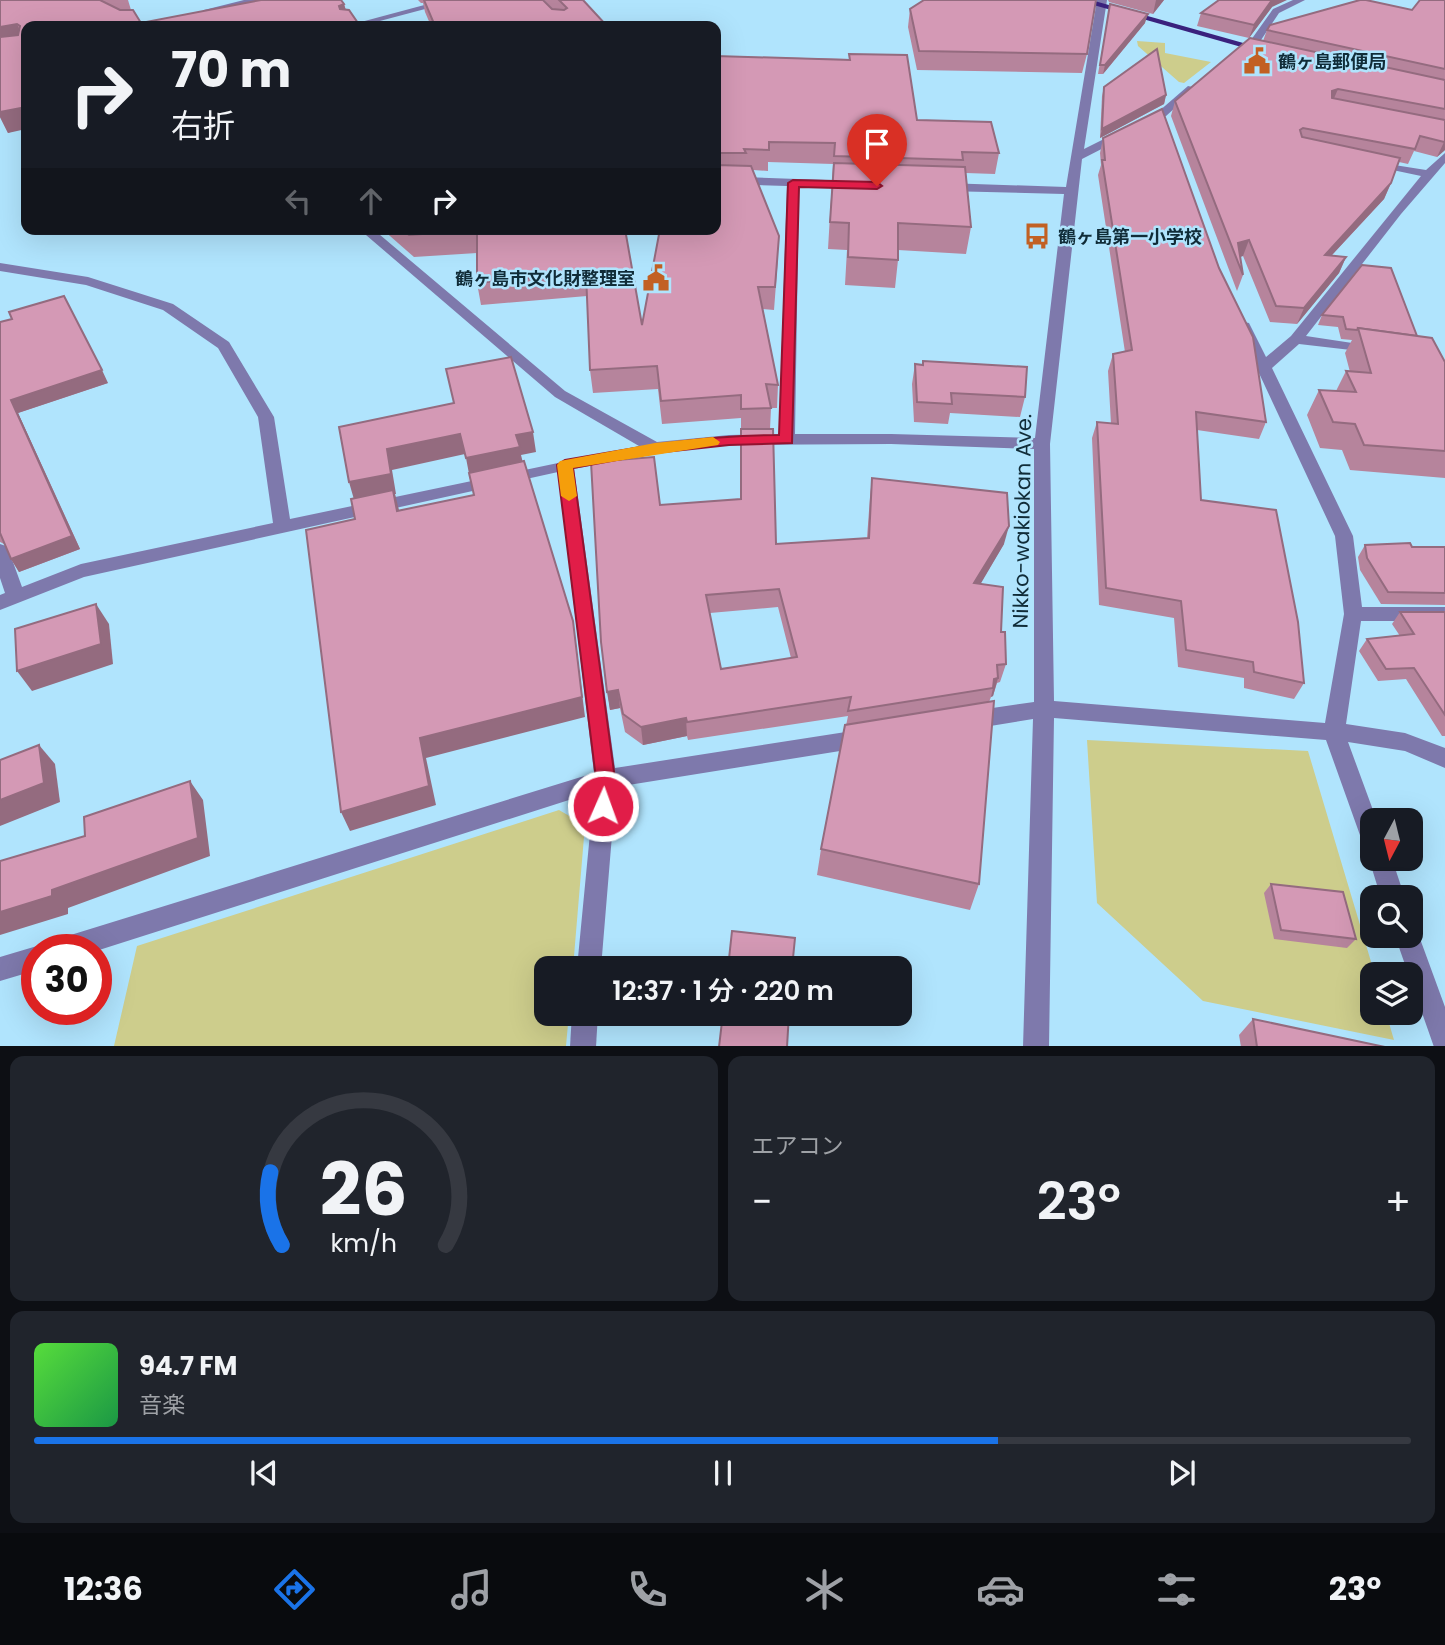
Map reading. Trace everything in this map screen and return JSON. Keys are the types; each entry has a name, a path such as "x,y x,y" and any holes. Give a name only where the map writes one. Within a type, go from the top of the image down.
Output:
{"main road":[{"path":"1081,0 1102,2 1276,53"}],"street":[{"path":"203,12 257,0"},
{"path":"371,21 454,0"},
{"path":"1232,53 1246,46 1276,11 1300,0"},
{"name":"Nikko-wakiokan Ave.","path":"1036,1046 1044,709 1042,444 1071,191 1102,2"},
{"path":"1077,157 1164,120 1202,79"},
{"path":"1264,367 1296,338 1445,156"},
{"path":"1365,161 1428,174"},
{"path":"721,180 863,185"},
{"path":"787,440 793,183"},
{"path":"932,187 1071,191"},
{"path":"372,235 560,394 655,448"},
{"path":"0,267 88,281 169,307 224,345 266,417 282,526"},
{"path":"1235,307 1344,536 1353,614 1334,732 1361,808"},
{"path":"1296,338 1391,353"},
{"path":"0,551 8,599 81,571 565,465 655,448 729,440 891,439 1042,444"},
{"path":"565,465 606,779 590,956"},
{"path":"1353,614 1445,614"},
{"path":"948,724 1044,709 1386,737 1436,753 1445,759"},
{"path":"112,934 606,779 879,735"},
{"path":"1411,948 1445,1042"},
{"path":"0,969 21,963"},
{"path":"583,1046 585,1026"}],"green space":[{"path":"1137,41 1165,43 1165,53 1211,62 1184,83 1179,82 1138,46"},
{"path":"1087,740 1308,751 1360,925 1360,948 1367,948 1371,962 1360,962 1360,1025 1390,1025 1394,1040 1203,1001 1097,903"},
{"path":"559,810 585,825 574,956 534,956 534,1026 568,1026 566,1046 114,1046 137,946"}],"building":[{"path":"0,0 100,0 120,10 133,10 140,21 21,21 21,108 0,112 0,37 18,35 20,26 17,24 0,27"},
{"path":"261,0 341,0 344,4 339,6 340,9 349,10 357,21 151,21"},
{"path":"424,0 543,0 552,9 564,10 567,8 559,0 583,0 602,21 433,21"},
{"path":"924,0 1096,0 1087,54 919,51 910,9"},
{"path":"1219,0 1272,0 1254,25 1201,13"},
{"path":"1360,0 1412,10 1420,0 1445,0 1445,69 1267,30 1270,25"},
{"path":"1110,4 1148,14 1105,65 1100,65"},
{"path":"1250,38 1445,80 1445,109 1338,89 1332,91 1332,98 1445,120 1444,142 1420,136 1415,149 1303,128 1300,130 1302,137 1400,158 1391,183 1325,255 1346,257 1304,308 1276,306 1249,240 1238,243 1243,275 1175,101"},
{"path":"1157,49 1166,95 1102,129 1104,87"},
{"path":"849,54 907,55 917,120 991,122 999,153 962,152 963,160 834,156 835,143 769,142 769,150 744,149 746,153 721,153 721,56 850,60"},
{"path":"1162,109 1219,268 1253,337 1266,422 1196,412 1201,500 1276,510 1298,622 1304,683 1254,672 1253,662 1186,650 1181,601 1106,588 1097,422 1118,424 1113,354 1132,350 1102,160 1105,160 1103,138"},
{"path":"834,163 965,167 971,227 898,223 898,260 848,257 849,223 830,222"},
{"path":"721,165 751,166 779,236 775,287 758,287 778,385 766,384 771,408 741,409 741,395 661,401 657,366 590,370 586,273 477,283 477,235 626,235 642,325 659,235 721,235"},
{"path":"1362,265 1391,268 1417,336 1358,328 1346,329 1343,317 1322,315"},
{"path":"64,296 102,370 11,400 72,536 11,559 0,533 0,322 12,319 9,312"},
{"path":"1358,328 1432,338 1445,362 1445,451 1364,445 1355,424 1333,422 1319,390 1356,392 1346,371 1371,373"},
{"path":"511,357 533,432 516,435 520,447 466,458 460,434 387,449 391,474 349,482 339,427 454,403 446,369"},
{"path":"923,361 1027,367 1025,397 951,393 952,404 917,402 915,364 923,365"},
{"path":"741,429 773,429 776,544 869,538 872,478 1007,493 1009,526 974,583 1003,587 1001,632 1005,632 1006,664 997,665 998,678 994,679 993,688 848,711 851,697 687,722 686,718 641,727 623,714 618,690 607,692 601,642 591,462 654,457 660,505 741,499","holes":["779,589 797,657 721,669 706,595"]},
{"path":"524,461 573,621 582,697 420,738 429,786 341,812 306,530 355,519 351,499 393,490 397,511 474,495 469,473"},
{"path":"1410,543 1412,547 1445,547 1445,593 1388,592 1367,558 1365,545"},
{"path":"96,604 101,644 17,671 15,629"},
{"path":"1400,612 1445,612 1445,715 1414,668 1386,669 1367,639 1414,634"},
{"path":"994,701 979,884 821,849 845,725"},
{"path":"39,745 44,783 0,800 0,760"},
{"path":"190,781 198,838 52,890 52,896 0,912 0,861 85,836 84,817"},
{"path":"1271,884 1343,892 1356,939 1281,930"},
{"path":"732,931 795,938 793,956 729,956"},
{"path":"1253,1019 1380,1046 1257,1046"},
{"path":"721,1026 788,1026 787,1046 719,1046"}],"slow traffic":[{"path":"569,496 565,465 655,448 713,442"}],"place":[{"name":"鶴ヶ島郵便局","path":"1257,61"},
{"name":"鶴ヶ島第一小学校","path":"1037,236"},
{"name":"鶴ヶ島市文化財整理室","path":"656,278"}],"route":[{"path":"603,806 606,779 565,465 655,448 729,440 787,440 793,183 877,186"}]}
